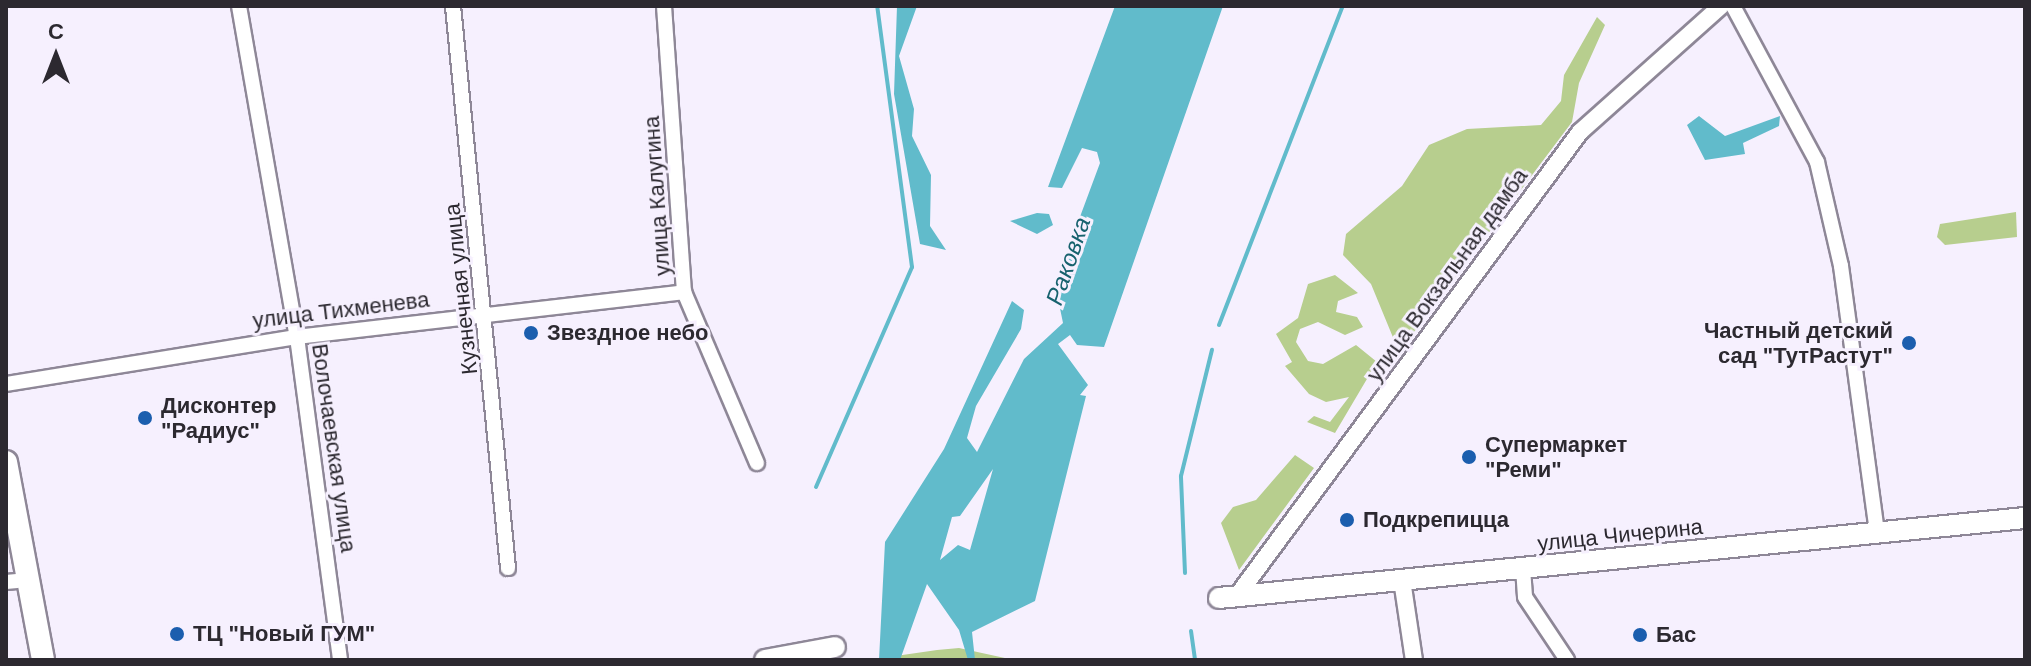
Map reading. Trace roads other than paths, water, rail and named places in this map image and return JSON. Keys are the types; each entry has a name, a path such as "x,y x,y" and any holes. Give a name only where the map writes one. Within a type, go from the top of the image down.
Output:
{"highway":[{"path":"6,462 28,660"},
{"path":"6,523 17,580 43,660"}],"main road":[{"name":"улица Чичерина","path":"1228,597 2025,518"},
{"path":"765,660 835,647"}],"street":[{"name":"Волочаевская улица","path":"239,6 297,337 340,660"},
{"name":"Кузнечная улица","path":"453,6 487,315 508,568"},
{"name":"улица Калугина","path":"664,6 684,292 757,463"},
{"name":"улица Вокзальная дамба","path":"1228,597 1580,132 1721,6"},
{"path":"1733,6 1817,162 1841,266 1877,532"},
{"name":"улица Тихменева","path":"6,384 297,337 684,292"},
{"path":"1523,568 1525,597 1567,660"},
{"path":"1402,580 1414,660"}],"water":[{"path":"897,6 917,6 899,56 914,109 912,136 931,175 930,226 946,250 920,244 894,94"},
{"name":"Раковка","path":"1115,6 1223,6 1104,347 1077,345 1070,335 1058,344 1088,385 1080,395 1086,396 1035,601 972,632 975,660 968,660 959,630 927,584 900,660 879,660 885,542 944,449 1012,301 1024,310 1021,329 976,406 967,438 977,452 1024,359 1063,323 1055,284 1100,163 1097,152 1082,148 1062,188 1048,187","holes":["993,469 970,550 958,545 940,560 952,517 960,516"]},
{"path":"1699,116 1725,136 1780,116 1779,126 1743,143 1745,154 1705,160 1687,125"},
{"path":"1037,213 1049,214 1053,225 1037,234 1010,221"}],"waterway":[{"path":"816,487 912,267 877,6"},
{"path":"1219,325 1343,6"},
{"path":"1185,573 1181,476 1212,350"},
{"path":"1191,631 1195,660"}],"place":[{"name":"Звездное небо","path":"531,333"},
{"name":"Частный детский сад \"ТутРастут\"","path":"1909,343"},
{"name":"Дисконтер \"Радиус\"","path":"145,418"},
{"name":"Супермаркет \"Реми\"","path":"1469,457"},
{"name":"Подкрепицца","path":"1347,520"},
{"name":"ТЦ \"Новый ГУМ\"","path":"177,634"},
{"name":"Бас","path":"1640,635"}]}
